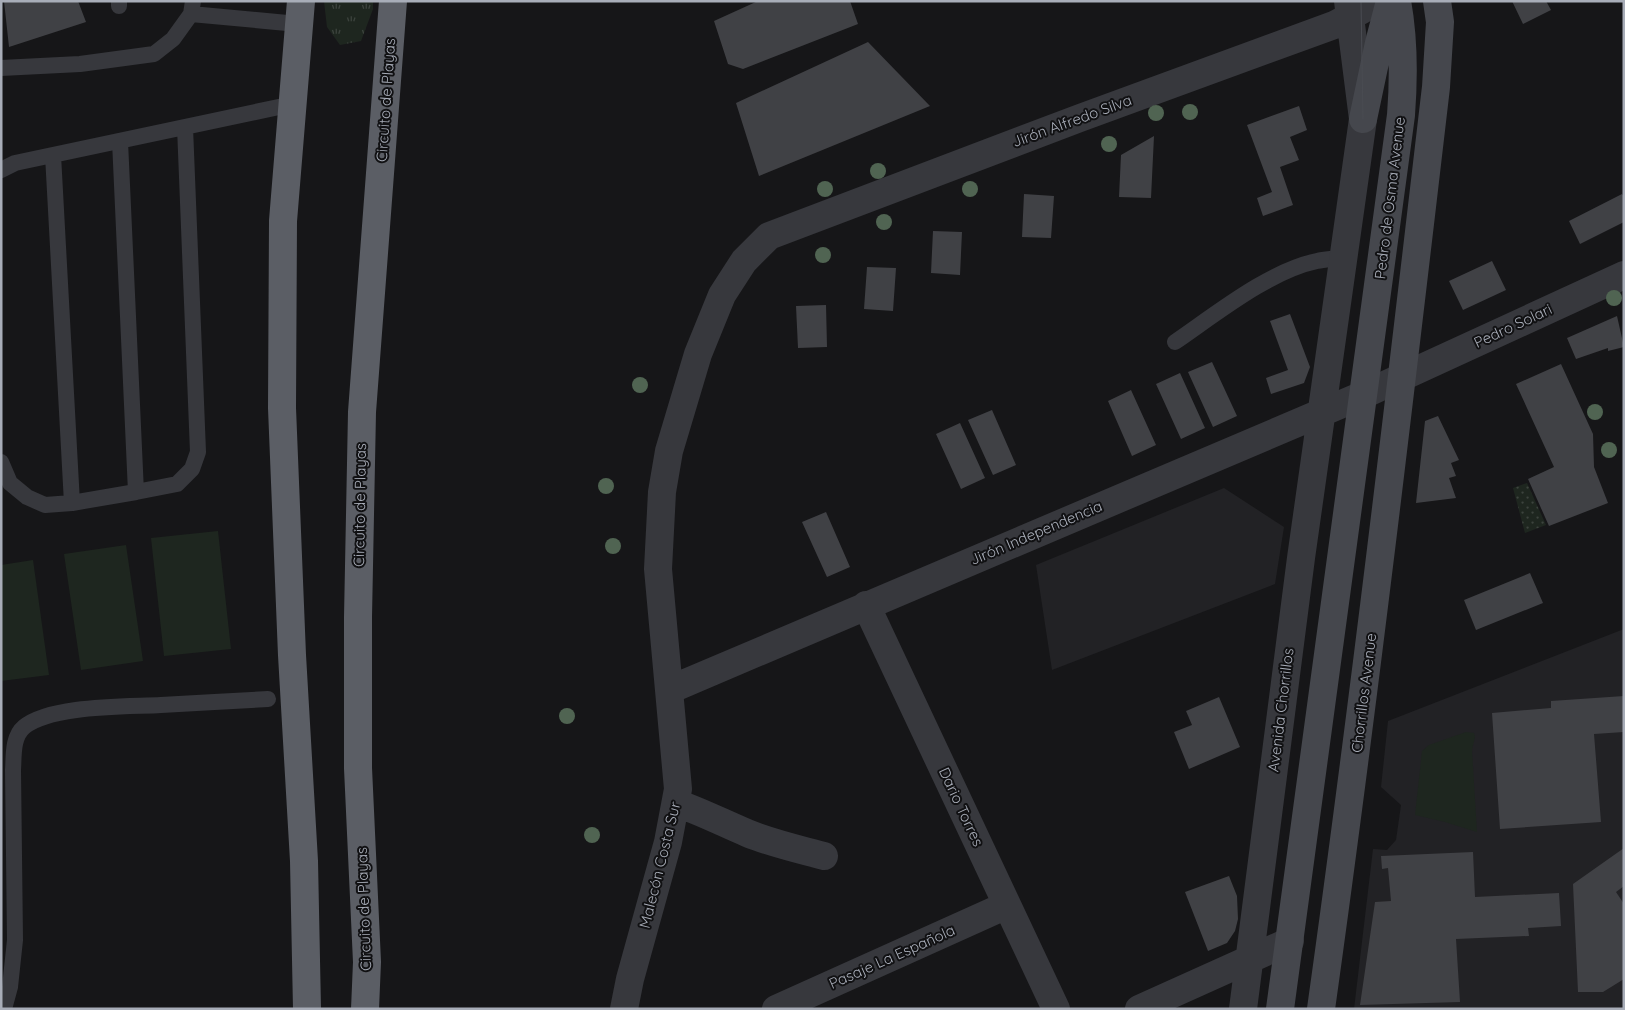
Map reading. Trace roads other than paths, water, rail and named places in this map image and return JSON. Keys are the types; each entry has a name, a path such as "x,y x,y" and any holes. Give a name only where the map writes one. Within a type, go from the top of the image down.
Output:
{"highway":[{"name":"Circuito de Playas","path":"365,1009 367,962 358,768 358,616 362,412 393,1"},
{"path":"300,13 283,221 282,408 291,645 304,861 307,1009"}],"main road":[{"path":"1363,119 1390,1"},
{"name":"Pedro de Osma Avenue","path":"1363,395 1401,115 1403,45 1397,1"},
{"path":"1403,377 1436,87 1440,22 1438,1"},
{"name":"Chorrillos Avenue","path":"1321,1009 1348,821 1403,377"},
{"path":"1280,1009 1363,395"},
{"path":"1328,661 1367,667"},
{"path":"1306,816 1348,821"}],"street":[{"name":"Jirón Alfredo Silva","path":"768,236 1334,25 1349,9 1362,10 1373,1"},
{"path":"1322,411 1363,119 1349,9"},
{"name":"Malecón Costa Sur","path":"624,1009 630,980 668,842 678,788 658,569 662,492 669,451 698,354 722,296 744,261 768,236"},
{"name":"Pedro Solari","path":"1403,377 1624,275"},
{"name":"Jirón Independencia","path":"669,690 1403,377"},
{"name":"Avenida Chorrillos","path":"1243,1009 1248,959 1322,411"},
{"name":"Dario Torres","path":"866,605 1056,1009"},
{"path":"676,803 700,811 773,843 824,856"},
{"name":"Pasaje La Española","path":"776,1009 1007,905"},
{"path":"1139,1009 1290,941"}],"lane":[{"path":"1,68 80,64 154,54 173,39 192,8 300,13"},
{"path":"1,170 14,163 292,104"},
{"path":"1,462 10,482 27,497 45,506 178,484 192,469 198,452 185,127"},
{"path":"120,141 136,492"},
{"path":"53,155 72,503"},
{"path":"1176,342 1242,296 1278,275 1316,261 1344,258"},
{"path":"4,1009 10,987 14,940 14,747 17,736 23,728 41,719 75,710 268,699"}],"tram line":[{"path":"1361,1 1363,119"}]}
